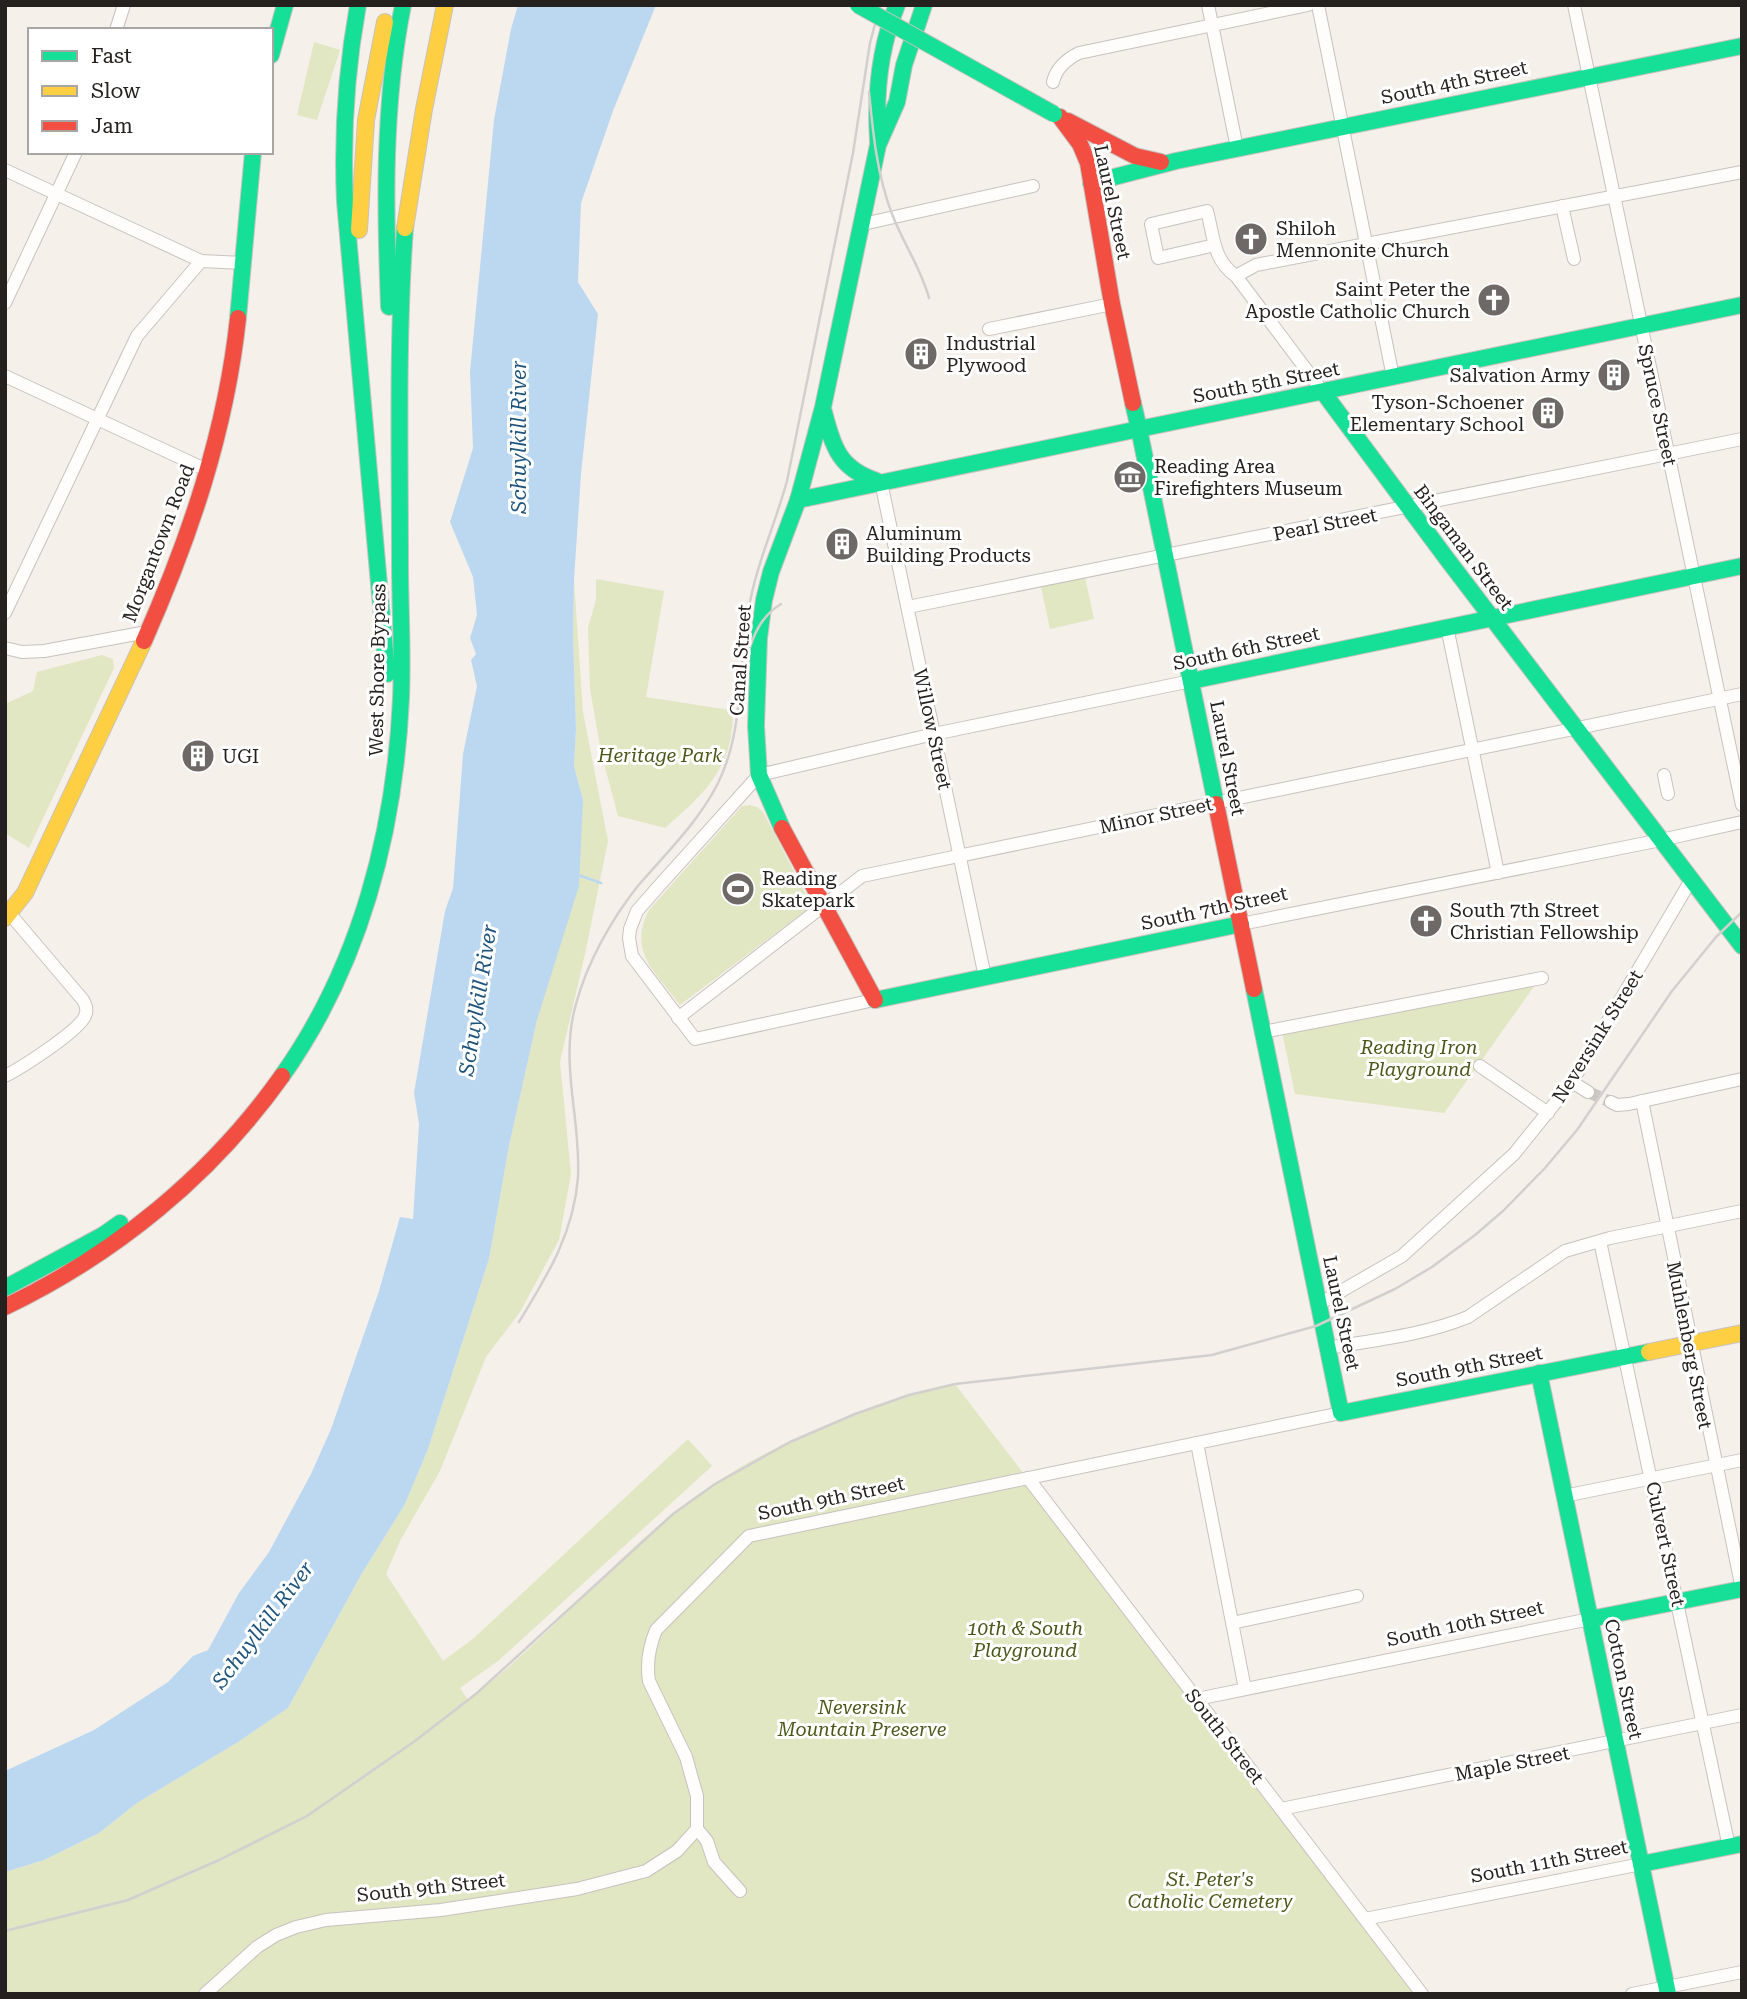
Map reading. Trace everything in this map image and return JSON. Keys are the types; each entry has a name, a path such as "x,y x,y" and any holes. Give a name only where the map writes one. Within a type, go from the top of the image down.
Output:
{"main road":[{"path":"273,48 285,5"},
{"name":"West Shore Bypass","path":"5,1289 103,1235 158,1195 212,1143 243,1108 290,1042 335,955 370,849 387,749 387,674 345,223 342,135 348,59 358,5"},
{"path":"369,480 359,259 360,204 370,95 390,5"},
{"path":"400,488 390,344 385,186 390,86 403,5"},
{"name":"West Shore Bypass","path":"5,1307 76,1271 108,1250 183,1190 251,1120 267,1101 303,1046 339,979 371,896 395,777 401,700 400,388 405,227 423,110 445,5"},
{"path":"858,5 1057,116"},
{"name":"Canal Street","path":"878,145 876,117 880,66 884,41 897,5"},
{"name":"Canal Street","path":"874,1000 775,814 759,775 756,726 761,622 771,572 798,500 823,407 878,145 897,103 904,65 924,5"},
{"name":"South 4th Street","path":"1091,183 1237,148 1742,46"},
{"name":"South 4th Street","path":"1057,116 1135,156 1156,161 1176,161"},
{"name":"Laurel Street","path":"1057,116 1080,144 1091,183 1112,304 1341,1413"},
{"name":"Morgantown Road","path":"8,916 25,892 147,632 183,548 209,471 231,376 239,324 253,154"},
{"name":"South 5th Street","path":"798,500 1742,305"},
{"name":"Bingaman Street","path":"1323,392 1742,946"},
{"path":"823,407 837,454 855,474 881,482"},
{"name":"South 6th Street","path":"1191,681 1742,566"},
{"name":"South 7th Street","path":"874,1000 1241,924"},
{"name":"South 9th Street","path":"1341,1413 1742,1333"},
{"name":"Cotton Street","path":"1539,1373 1667,1990"},
{"name":"South 10th Street","path":"1590,1619 1742,1589"},
{"name":"South 11th Street","path":"1641,1864 1735,1845"}],"street":[{"path":"117,28 124,5"},
{"path":"1208,5 1237,148"},
{"path":"1053,82 1054,75 1068,58 1079,53 1308,5"},
{"path":"1318,5 1393,376"},
{"name":"Spruce Street","path":"1574,5 1742,805"},
{"path":"5,303 75,154"},
{"path":"5,170 201,261 243,262"},
{"path":"1236,276 1244,269 1256,265 1742,172"},
{"path":"863,224 1033,187"},
{"path":"1562,206 1574,259"},
{"name":"Bingaman Street","path":"1215,245 1158,258 1151,224 1207,211 1219,261 1236,276 1323,392"},
{"path":"5,613 137,336 201,261"},
{"path":"989,329 1112,304"},
{"path":"5,376 209,471"},
{"name":"Pearl Street","path":"908,607 1742,439"},
{"name":"Willow Street","path":"881,482 985,977"},
{"path":"1447,627 1498,873"},
{"path":"5,648 22,652 44,651 147,632"},
{"name":"South 6th Street","path":"759,775 934,734 1191,681"},
{"name":"Minor Street","path":"678,1018 862,876 1742,694"},
{"path":"678,1018 632,956 630,929 637,911 759,775"},
{"path":"1664,775 1668,794"},
{"name":"South 7th Street","path":"1241,924 1742,822"},
{"name":"Neversink Street","path":"1319,1304 1402,1256 1505,1163 1572,1082 1691,880"},
{"path":"5,1076 31,1061 76,1026 85,1016 86,1007 83,1000 8,916"},
{"path":"1263,1032 1542,978"},
{"name":"South 7th Street","path":"678,1018 695,1039 874,1000"},
{"path":"1480,1066 1548,1113"},
{"path":"1611,1102 1617,1105 1642,1101 1742,1079"},
{"path":"1572,1082 1588,1092"},
{"name":"Muhlenberg Street","path":"1642,1101 1742,1589"},
{"path":"1328,1348 1405,1335 1455,1323 1565,1251 1666,1226 1742,1211"},
{"name":"Culvert Street","path":"1600,1241 1703,1724 1735,1845"},
{"name":"South 9th Street","path":"205,1994 257,1947 296,1927 326,1920 441,1910 536,1896 646,1871 677,1851 697,1829 697,1796 686,1757 649,1681 647,1667 650,1647 656,1630 749,1536 1341,1413"},
{"path":"1197,1443 1245,1689"},
{"path":"1564,1496 1742,1460"},
{"name":"South Street","path":"1028,1478 1422,1994"},
{"path":"1232,1623 1357,1596"},
{"name":"South 10th Street","path":"1197,1699 1590,1619"},
{"name":"Maple Street","path":"1281,1810 1742,1715"},
{"path":"697,1829 708,1841 713,1862 740,1891"},
{"name":"South 11th Street","path":"1365,1919 1641,1864"},
{"path":"1632,1994 1667,1990 1742,1972"}],"green space":[{"path":"314,42 340,50 317,120 297,115"},
{"path":"1085,577 1094,619 1050,629 1041,587"},
{"name":"Heritage Park","path":"596,579 664,591 646,697 730,710 732,716 727,751 715,777 697,799 665,828 618,816 601,752 590,689 588,628 596,600"},
{"name":"Neversink Mountain Preserve","path":"574,580 583,712 608,841 560,1062 571,1174 559,1240 520,1312 486,1357 440,1471 401,1539 386,1574 443,1661 474,1638 688,1439 712,1466 498,1661 460,1688 468,1700 521,1656 646,1536 703,1491 736,1470 806,1434 880,1405 955,1384 1422,1994 5,1994 5,1872 44,1860 99,1833 137,1803 238,1742 288,1708 361,1575 405,1504 428,1449 489,1259 509,1146 537,1020 555,956 583,800 574,766"},
{"path":"102,655 113,659 114,668 29,848 5,833 5,704 33,691 37,672"},
{"path":"750,805 763,812 812,906 680,1005 647,961 641,938 643,925 649,910 742,806"},
{"name":"Reading Iron Playground","path":"1535,985 1444,1113 1295,1094 1282,1032"}],"water":[{"name":"Schuylkill River","path":"518,5 656,5 613,111 581,203 578,282 598,314 581,474 574,580 574,766 583,800 579,886 537,1020 509,1146 489,1259 428,1449 405,1504 361,1575 288,1708 238,1742 137,1803 99,1833 44,1860 5,1872 5,1771 94,1730 168,1682 193,1656 208,1650 239,1593 269,1552 311,1474 331,1429 379,1291 400,1217 413,1219 419,1124 414,1093 445,911 453,888 463,754 477,686 471,660 476,654 470,638 477,615 473,577 450,522 473,448 470,372 494,120"}],"waterway":[{"path":"578,875 601,883"}],"tunnel":[{"path":"1588,1092 1611,1102"}],"railway":[{"path":"519,1322 558,1253 575,1197 578,1155 570,1048 571,1026 581,989 593,958 618,913 710,798 732,742 751,596 787,481 853,153 870,43 880,5"},
{"path":"869,92 876,154 887,199 929,298"},
{"path":"749,650 760,624 781,604"},
{"path":"5,1931 128,1900 219,1860 307,1816 415,1741 477,1693 673,1514 715,1484 790,1442 855,1414 909,1395 955,1384 1212,1355 1316,1326 1395,1289 1432,1267 1475,1235 1545,1168 1577,1130 1672,991 1716,937 1742,912"}],"traffic: fast":[{"path":"273,48 285,5"},
{"path":"358,5 346,103 345,202 387,674"},
{"path":"389,307 387,155 392,80 403,5"},
{"path":"858,5 1054,114"},
{"path":"878,141 877,106 882,55 897,5"},
{"path":"782,828 759,775 756,726 759,638 764,600 771,572 798,500 823,407 878,145 897,102 904,65 924,5"},
{"path":"1091,183 1176,161 1742,46"},
{"path":"238,318 253,154"},
{"path":"282,1076 333,989 352,943 368,896 391,798 402,681 400,394 405,228"},
{"path":"1133,403 1139,429 1742,305"},
{"path":"1323,392 1742,946"},
{"path":"824,412 840,456 854,470 877,481"},
{"path":"798,500 1139,429 1216,804"},
{"path":"1191,681 1742,566"},
{"path":"875,1000 1241,924"},
{"path":"1254,989 1341,1413 1649,1352"},
{"path":"5,1288 120,1223"},
{"path":"1539,1373 1668,1994"},
{"path":"1590,1619 1742,1589"},
{"path":"1641,1864 1742,1844"}],"traffic: slow":[{"path":"405,228 424,109 445,5"},
{"path":"359,230 366,120 385,22"},
{"path":"5,918 25,893 144,641"},
{"path":"1649,1352 1742,1333"}],"traffic: jam":[{"path":"1060,117 1080,144 1088,163 1112,304 1133,403"},
{"path":"1068,121 1135,156 1161,162"},
{"path":"144,641 176,563 204,483 225,402 238,318"},
{"path":"1216,804 1254,989"},
{"path":"782,828 875,1000"},
{"path":"5,1307 85,1263 158,1209 224,1147 282,1076"}],"place":[{"name":"Shiloh Mennonite Church","path":"1251,239"},
{"name":"Saint Peter the Apostle Catholic Church","path":"1494,300"},
{"name":"Industrial Plywood","path":"921,354"},
{"name":"Salvation Army","path":"1614,375"},
{"name":"Tyson-Schoener Elementary School","path":"1548,413"},
{"name":"Reading Area Firefighters Museum","path":"1130,477"},
{"name":"Aluminum Building Products","path":"842,544"},
{"name":"UGI","path":"198,756"},
{"name":"Reading Skatepark","path":"738,889"},
{"name":"South 7th Street Christian Fellowship","path":"1426,921"}],"park label":[{"name":"10th & South Playground","path":"1025,1639"},
{"name":"St. Peter's Catholic Cemetery","path":"1210,1890"}]}
